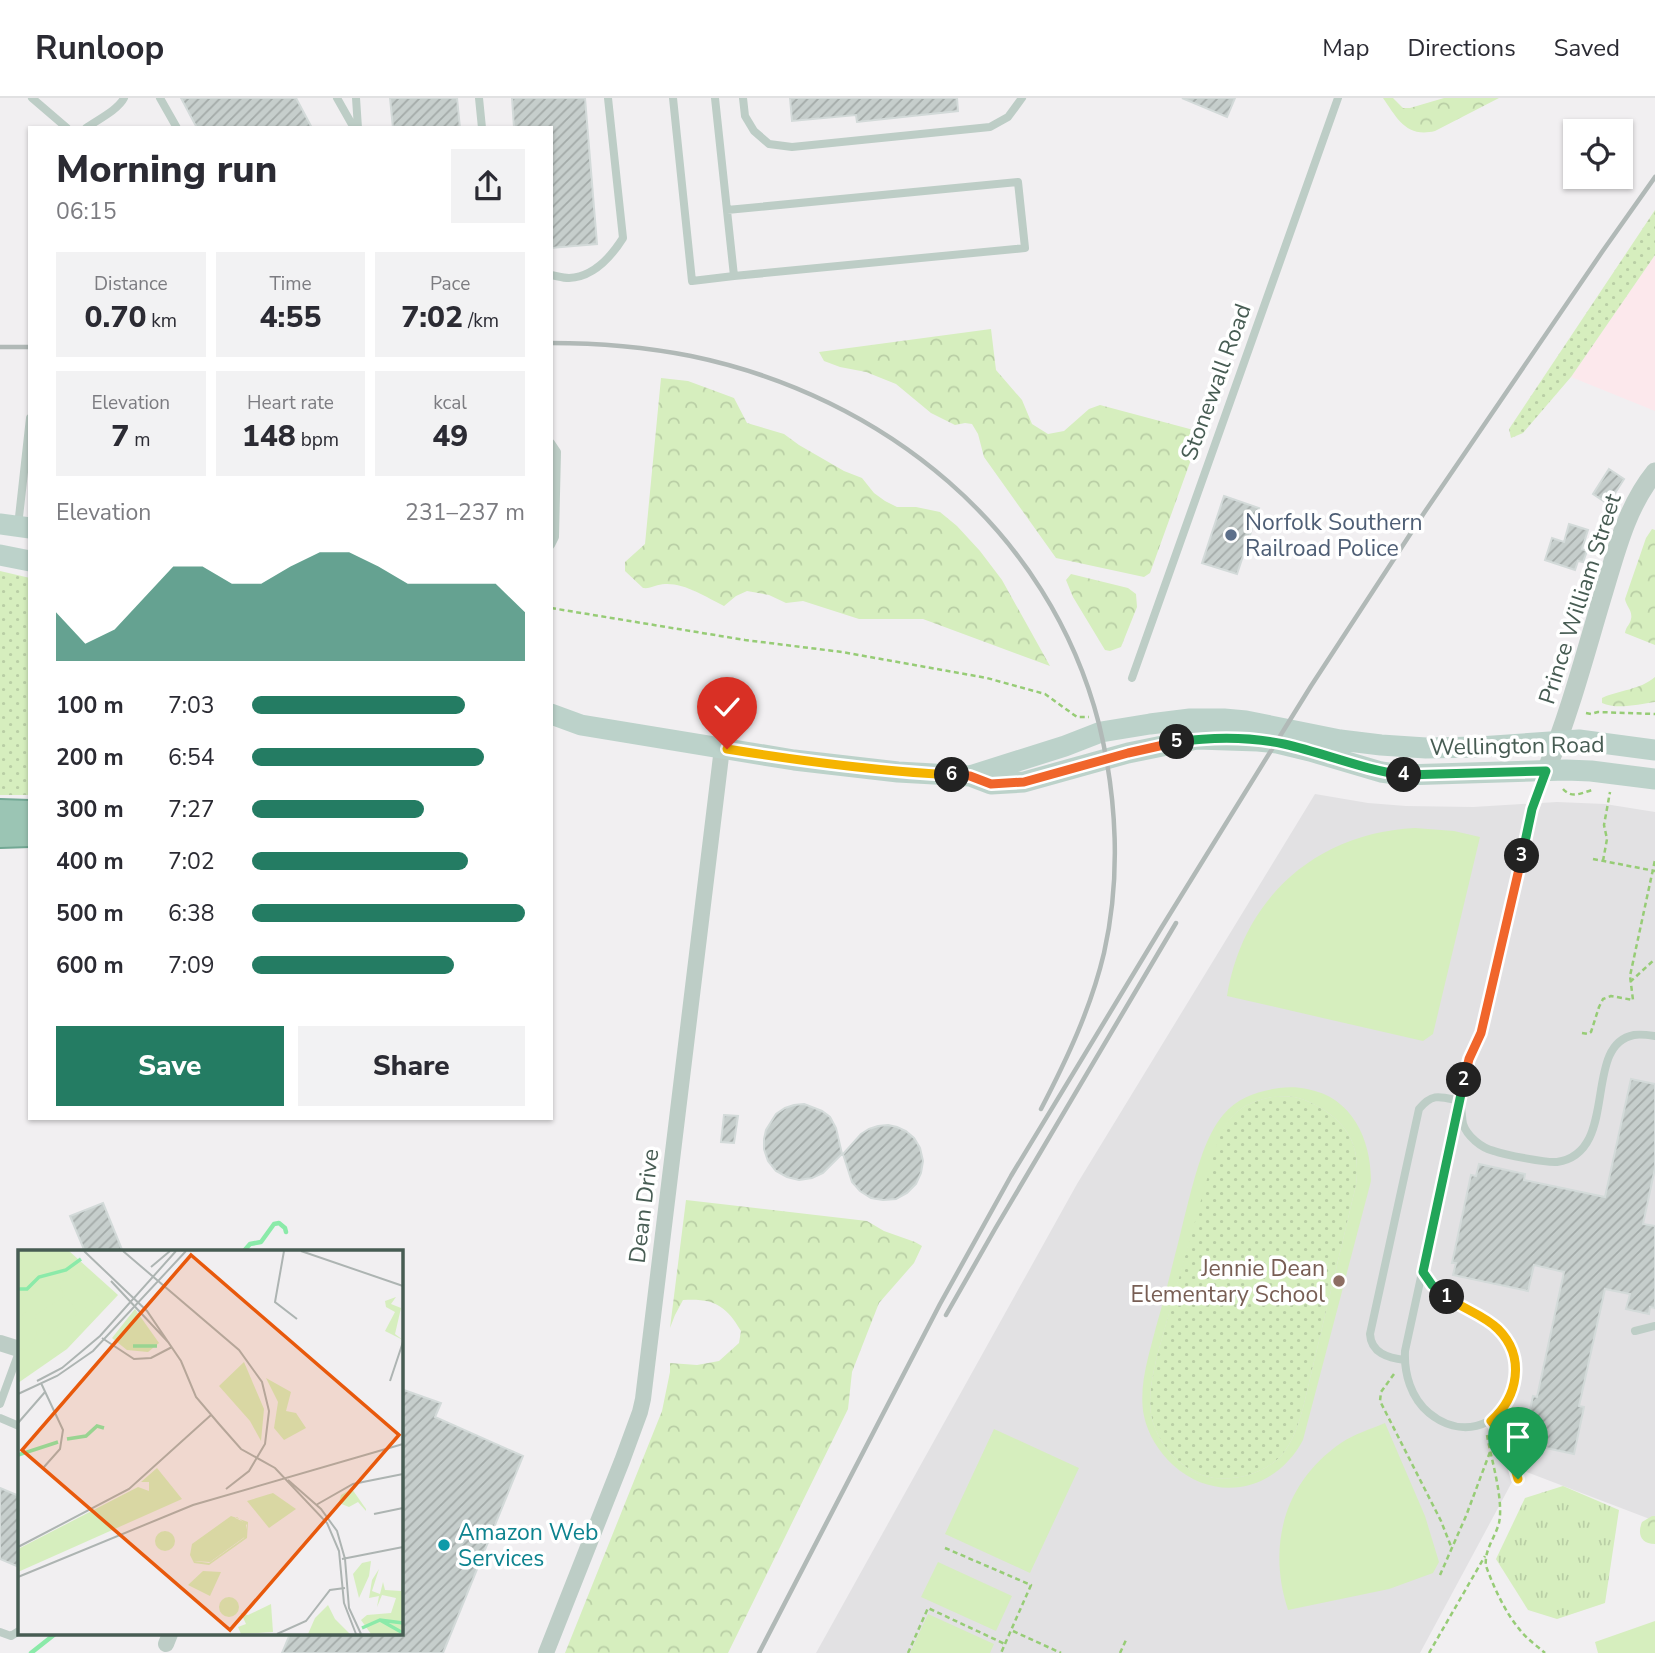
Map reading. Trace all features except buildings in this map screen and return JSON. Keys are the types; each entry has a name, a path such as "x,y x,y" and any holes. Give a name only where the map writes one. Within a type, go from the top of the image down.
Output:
{"highway":[{"path":"0,813 28,814"},
{"path":"0,834 28,832"}],"main road":[{"path":"0,555 28,561"},
{"name":"Wellington Road","path":"553,715 582,725 794,760 898,772 970,776 991,784 1024,782 1128,753 1197,739 1277,743 1381,772 1403,775 1591,771 1655,779"},
{"name":"Wellington Road","path":"970,776 1101,732 1190,719 1246,721 1340,740 1426,748 1479,747 1559,740 1591,741 1655,750"}],"street":[{"name":"Prince William Street","path":"1546,771 1559,740 1623,532 1636,500 1655,472"},
{"name":"Dean Drive","path":"546,1653 622,1461 643,1399 722,748"},
{"path":"0,1343 18,1351"}],"lane":[{"path":"32,98 65,126"},
{"path":"89,126 117,107 124,98"},
{"path":"160,98 176,126"},
{"path":"337,98 355,126"},
{"path":"356,98 356,126"},
{"path":"478,98 482,126"},
{"path":"553,275 570,278 590,272 614,253 623,238 608,98"},
{"path":"673,98 692,281 1025,248 1018,181 727,210"},
{"path":"715,98 734,276"},
{"path":"743,98 746,116 754,131 769,144 792,147 990,127 1008,117 1022,98"},
{"name":"Stonewall Road","path":"1132,678 1338,98"},
{"path":"16,526 28,433"},
{"path":"553,446 557,452 553,541"},
{"name":"Prince William Street","path":"1488,1423 1465,1427 1451,1425 1430,1414 1413,1393 1405,1360 1469,1059 1481,1033 1532,809 1546,771"},
{"path":"1405,1360 1383,1355 1371,1344 1370,1334 1419,1109 1433,1097 1460,1101 1463,1124 1473,1139 1483,1147 1553,1162 1560,1161 1572,1157 1587,1143 1592,1132 1607,1060 1615,1045 1633,1035 1655,1036"},
{"path":"1423,1272 1441,1294 1498,1329 1515,1356 1514,1385 1509,1400 1501,1412 1488,1423 1507,1441 1518,1479"},
{"path":"1635,1331 1655,1326"},
{"path":"0,1404 18,1354"},
{"path":"0,1418 18,1426"},
{"path":"1,1633 10,1636 18,1632"}],"path":[{"path":"553,608 745,640 842,652 987,678 1045,694 1077,718 1089,717"},
{"path":"1591,714 1655,714"},
{"path":"1603,861 1607,839 1604,825 1610,789"},
{"path":"1593,859 1654,871"},
{"path":"1582,1033 1591,1032 1604,999 1611,996 1633,1000 1630,976 1655,860"},
{"path":"1630,982 1655,959"},
{"path":"1405,1360 1381,1392 1380,1401 1441,1521 1452,1549"},
{"path":"1429,1653 1487,1552 1499,1523 1488,1423"},
{"path":"1440,1575 1490,1451"},
{"path":"945,1548 1031,1586 1001,1653"},
{"path":"1487,1552 1486,1566 1507,1610 1521,1631 1545,1653"},
{"path":"908,1653 928,1608 1005,1644"},
{"path":"1012,1630 1061,1653"},
{"path":"1120,1653 1126,1640"}],"shaded area":[{"path":"1655,255 1655,411 1571,377"},
{"name":"Jennie Dean Elementary School","path":"1315,794 1406,806 1473,807 1557,802 1605,804 1655,812 1655,1521 1519,1469 1420,1653 816,1653 1077,1184"}],"green space":[{"path":"1383,98 1393,98 1403,108 1410,108 1444,98 1499,98 1435,131 1417,132 1403,125"},
{"path":"1655,210 1655,255 1571,377 1523,433 1511,438 1509,429"},
{"path":"991,329 996,370 1022,400 1032,424 1048,434 1064,431 1089,409 1100,405 1201,432 1150,573 1144,577 1056,558 984,457 978,434 972,424 955,425 931,413 896,384 866,372 824,361 819,352"},
{"path":"661,378 688,381 734,398 747,423 784,434 844,471 862,478 874,493 897,507 916,507 940,512 980,551 1002,580 1050,666 923,619 859,619 803,601 786,603 769,595 747,591 724,606 695,591 673,584 643,588 625,571 625,562 645,544"},
{"path":"1652,529 1655,530 1655,645 1625,633 1631,616 1625,599 1646,538"},
{"path":"0,571 28,578 28,795 0,795"},
{"path":"1071,574 1128,588 1136,594 1137,607 1121,647 1105,650 1073,597 1066,580"},
{"path":"1655,677 1655,702 1621,706 1602,703 1602,698 1643,685"},
{"path":"1415,828 1454,831 1480,837 1433,1034 1423,1041 1227,996 1236,961 1249,929 1267,901 1290,877 1316,858 1346,843 1379,833"},
{"path":"1271,1089 1307,1089 1336,1101 1347,1111 1363,1136 1371,1181 1303,1440 1277,1471 1261,1481 1226,1488 1208,1485 1190,1477 1163,1455 1146,1423 1143,1382 1191,1190 1207,1142 1220,1119 1235,1104","holes":["1275,1097 1306,1100 1342,1125 1355,1152 1356,1185 1304,1404 1292,1439 1280,1457 1264,1469 1235,1478 1214,1478 1186,1467 1163,1443 1153,1424 1151,1385 1218,1140 1227,1123 1245,1106"]},
{"path":"1272,1097 1306,1100 1342,1125 1355,1152 1356,1185 1304,1404 1292,1439 1280,1457 1264,1469 1235,1478 1214,1478 1186,1467 1163,1443 1153,1424 1151,1385 1217,1140 1238,1111 1253,1102"},
{"path":"686,1200 867,1221 922,1246 914,1263 879,1303 852,1372 848,1409 728,1653 565,1653 662,1411 670,1363 697,1365 719,1361 739,1343 741,1331 730,1315 718,1305 703,1300 683,1300 670,1328"},
{"path":"1385,1423 1425,1516 1439,1562 1433,1573 1389,1589 1288,1610 1279,1562 1285,1517 1294,1496 1321,1459 1357,1434"},
{"path":"994,1429 1079,1468 1030,1573 945,1534"},
{"path":"1563,1486 1619,1510 1605,1603 1557,1619 1528,1610 1496,1559 1525,1498"},
{"path":"1655,1516 1655,1544 1643,1540 1640,1534 1642,1522"},
{"path":"938,1562 1012,1596 996,1631 921,1597"},
{"path":"928,1614 994,1644 990,1653 910,1653"},
{"path":"1655,1621 1655,1653 1598,1653 1595,1642"}],"waterway":[{"path":"245,1250 250,1244 261,1242 274,1224 279,1223 286,1232"},
{"path":"31,1653 52,1636"}],"railway":[{"path":"759,1653 940,1304 1011,1176 1160,930 1311,686 1424,513 1655,177"},
{"path":"553,343 621,346 691,356 762,375 829,403 892,439 949,482 999,532 1041,590 1075,654 1099,724 1110,780 1115,838 1113,896 1099,973 1077,1033 1041,1109"},
{"path":"0,347 28,347"},
{"path":"946,1315 1176,923"}],"place":[{"name":"Norfolk Southern Railroad Police","path":"1231,535"},
{"name":"Jennie Dean Elementary School","path":"1339,1281"},
{"name":"Amazon Web Services","path":"444,1545"}],"route":[{"path":"727,749 898,772 970,776 991,784 1024,782 1128,753 1197,739 1277,743 1381,772 1403,775 1546,771 1532,809 1481,1033 1467,1065 1423,1272 1441,1294 1498,1329 1515,1356 1514,1385 1509,1400 1491,1421 1507,1441 1518,1479"}]}
